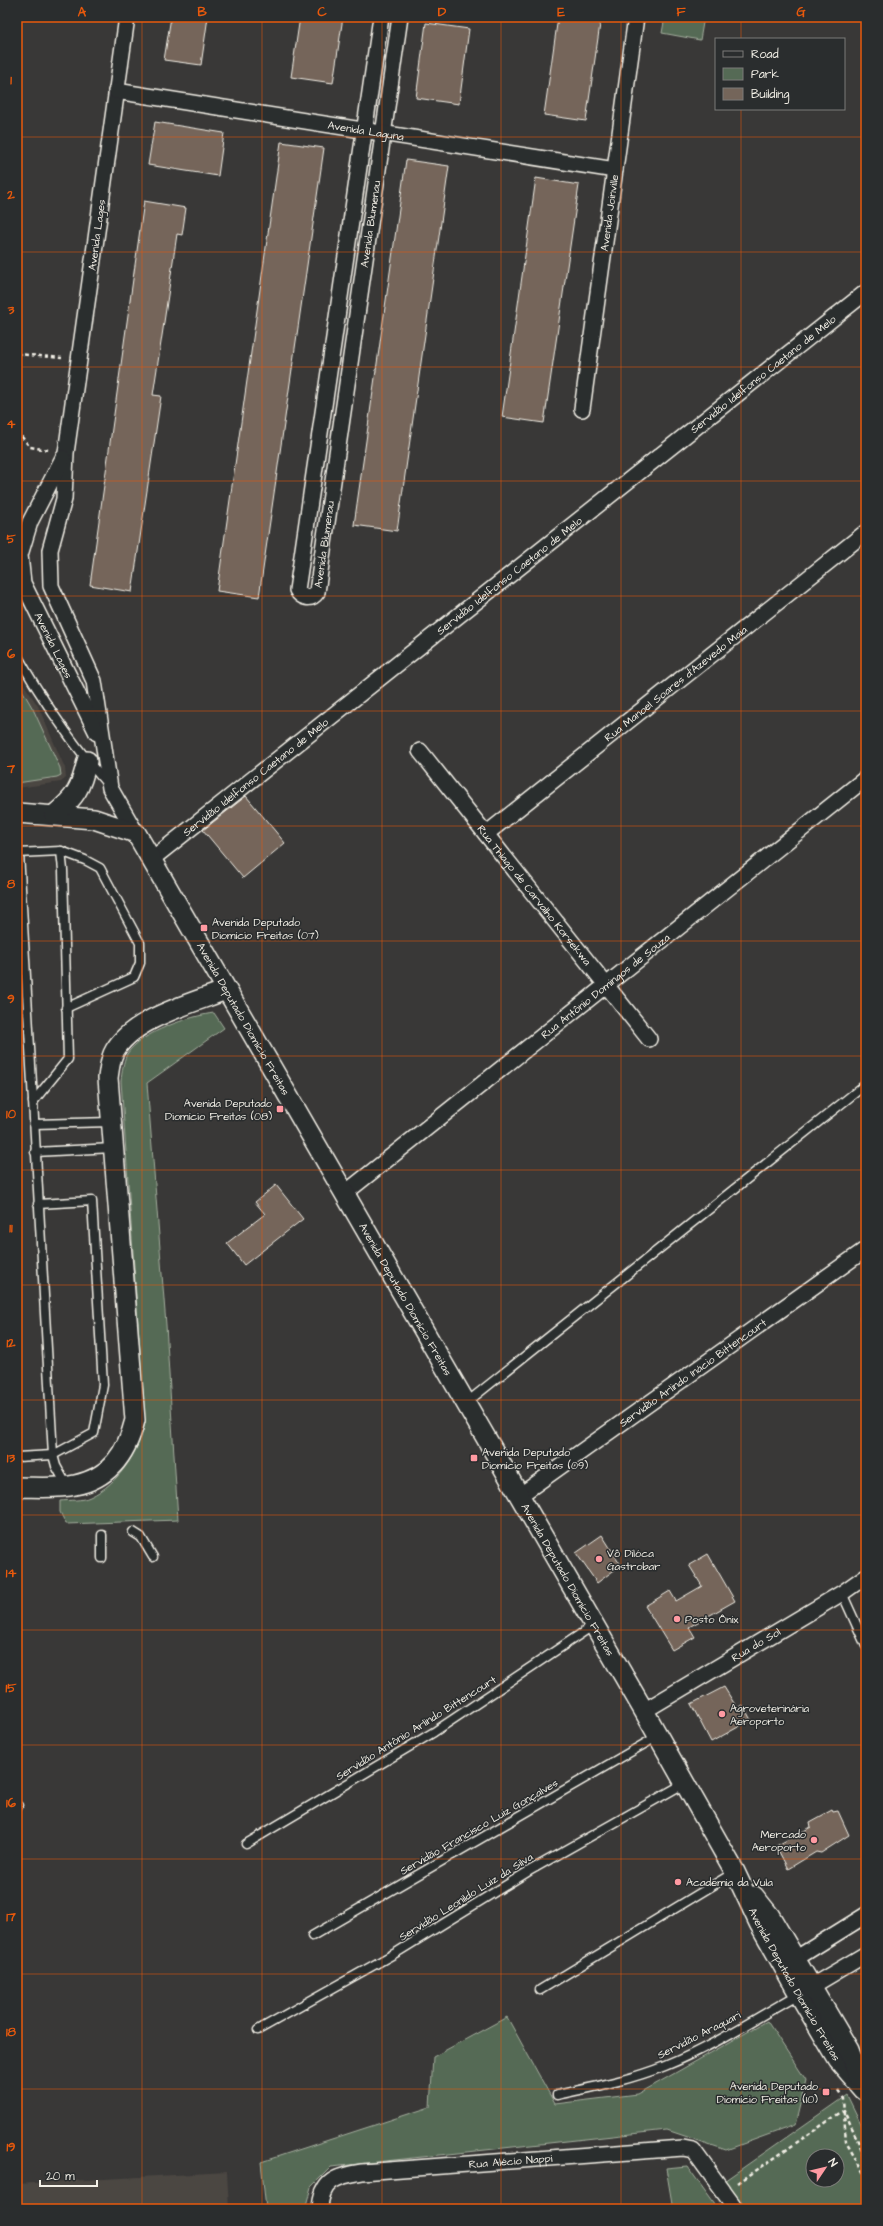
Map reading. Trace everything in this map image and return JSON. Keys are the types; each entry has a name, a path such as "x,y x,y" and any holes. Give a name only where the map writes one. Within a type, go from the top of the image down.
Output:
{"street":[{"name":"Avenida Lages","path":"127,17 66,453 64,499 50,550 51,586 94,681 110,788 136,833"},
{"name":"Avenida Blumenau","path":"381,17 298,590 300,596 304,598 311,598 317,592 400,17"},
{"name":"Avenida Joinville","path":"582,409 636,17"},
{"name":"Avenida Laguna","path":"116,91 384,132 615,170"},
{"name":"Servidão Idelfonso Caetano de Melo","path":"152,859 866,292"},
{"name":"Avenida Lages","path":"66,453 30,522 20,555 23,583 104,746"},
{"name":"Rua Manoel Soares d'Azevedo Maia","path":"486,834 866,532"},
{"name":"Rua Thiago de Carvalho Korsekwa","path":"420,751 649,1039"},
{"path":"54,815 72,800 82,784 87,761"},
{"name":"Rua Antônio Domingos de Souza","path":"344,1194 866,778"},
{"path":"17,813 94,819 136,833"},
{"name":"Avenida Deputado Diomício Freitas","path":"136,833 644,1711 735,1872 770,1916 789,1963 805,1990 849,2050 865,2091"},
{"path":"17,1487 75,1486 98,1477 117,1462 129,1442 135,1420 108,1078 113,1054 127,1035 149,1021 226,990"},
{"name":"Servidão Arlindo Inácio Bittencourt","path":"520,1496 866,1249"},
{"name":"Rua do Sol","path":"644,1711 842,1593 866,1576"},
{"path":"789,1963 866,1915"},
{"path":"805,1990 866,1954"},
{"name":"Rua Alécio Nappi","path":"320,2209 323,2191 330,2182 346,2175 362,2172 683,2148 692,2150 736,2209"}],"lane":[{"path":"17,655 37,690 87,761 110,788"},
{"path":"33,1102 68,1059 61,851"},
{"path":"66,1008 134,977 140,963 140,943 100,868 85,860 61,851 18,853 53,1455 56,1466 67,1486"},
{"path":"466,1404 866,1084"},
{"path":"34,1124 111,1122"},
{"path":"35,1152 113,1148"},
{"path":"17,1457 53,1455 94,1433 103,1385 92,1201 38,1204"},
{"path":"133,1532 141,1537 153,1557"},
{"path":"102,1535 102,1558"},
{"path":"842,1593 866,1646"},
{"name":"Servidão Antônio Arlindo Bittencourt","path":"246,1844 434,1732 594,1625"},
{"name":"Servidão Francisco Luiz Gonçalves","path":"312,1936 658,1736"},
{"name":"Servidão Leonildo Luiz da Silva","path":"258,2030 399,1951 529,1870 685,1783"},
{"path":"540,1990 735,1872"},
{"name":"Servidão Araquari","path":"557,2096 613,2083 666,2065 696,2051 805,1990"}],"path":[{"path":"17,354 79,359"},
{"path":"17,431 30,447 66,453"},
{"path":"834,2086 843,2099 846,2142 866,2177"},
{"path":"844,2110 866,2159"},
{"path":"732,2187 844,2110"}],"shaded area":[{"path":"17,674 38,706 65,768 66,778 61,782 17,788"},
{"path":"227,2172 229,2209 17,2209 17,2184"}],"green space":[{"path":"665,17 704,17 700,40 662,33"},
{"path":"17,681 33,709 60,768 61,775 57,777 17,783"},
{"path":"214,1013 224,1028 147,1083 166,1325 178,1520 66,1524 60,1512 60,1501 79,1500 90,1497 110,1484 126,1466 132,1456 142,1434 145,1423 121,1081 125,1060 127,1054 134,1046 154,1032 180,1021"},
{"path":"507,2017 555,2104 638,2094 767,2021 806,2080 795,2125 726,2150 667,2130 331,2167 311,2187 305,2209 266,2209 261,2162 430,2107 433,2057"},
{"path":"847,2095 866,2134 866,2209 744,2209 724,2181"},
{"path":"687,2166 718,2209 673,2209 666,2168"}],"building":[{"path":"171,17 208,17 201,65 164,60"},
{"path":"300,17 343,17 333,83 291,77"},
{"path":"558,17 601,17 586,121 544,115"},
{"path":"426,23 469,29 459,104 416,98"},
{"path":"155,122 224,133 218,176 148,165"},
{"path":"281,142 324,148 259,597 217,591"},
{"path":"406,160 449,166 397,531 354,525"},
{"path":"536,178 579,185 544,423 502,417"},
{"path":"144,201 186,208 182,235 177,234 153,395 161,396 132,592 90,585"},
{"path":"246,796 285,843 243,878 203,830"},
{"path":"276,1185 303,1219 244,1265 227,1243 265,1214 255,1202"},
{"name":"Vô Dilóca Gastrobar","path":"602,1535 621,1565 597,1583 576,1553"},
{"name":"Posto Ônix","path":"708,1554 735,1601 689,1627 695,1637 672,1650 645,1606 670,1591 676,1601 702,1586 689,1565"},
{"name":"Agroveterinária Aeroporto","path":"724,1687 737,1708 743,1705 751,1720 711,1742 691,1704"},
{"name":"Mercado Aeroporto","path":"832,1810 833,1812 838,1811 849,1835 821,1853 816,1852 788,1869 776,1846 811,1827 810,1822"}],"waterway":[{"path":"862,1318 866,1312"}],"place":[{"name":"Avenida Deputado Diomício Freitas (07)","path":"204,928"},
{"name":"Avenida Deputado Diomício Freitas (08)","path":"280,1109"},
{"name":"Avenida Deputado Diomício Freitas (09)","path":"474,1458"},
{"name":"Vô Dilóca Gastrobar","path":"599,1559"},
{"name":"Posto Ônix","path":"677,1619"},
{"name":"Agroveterinária Aeroporto","path":"722,1714"},
{"name":"Mercado Aeroporto","path":"814,1840"},
{"name":"Academia da Vula","path":"678,1882"},
{"name":"Avenida Deputado Diomício Freitas (10)","path":"826,2092"}]}
